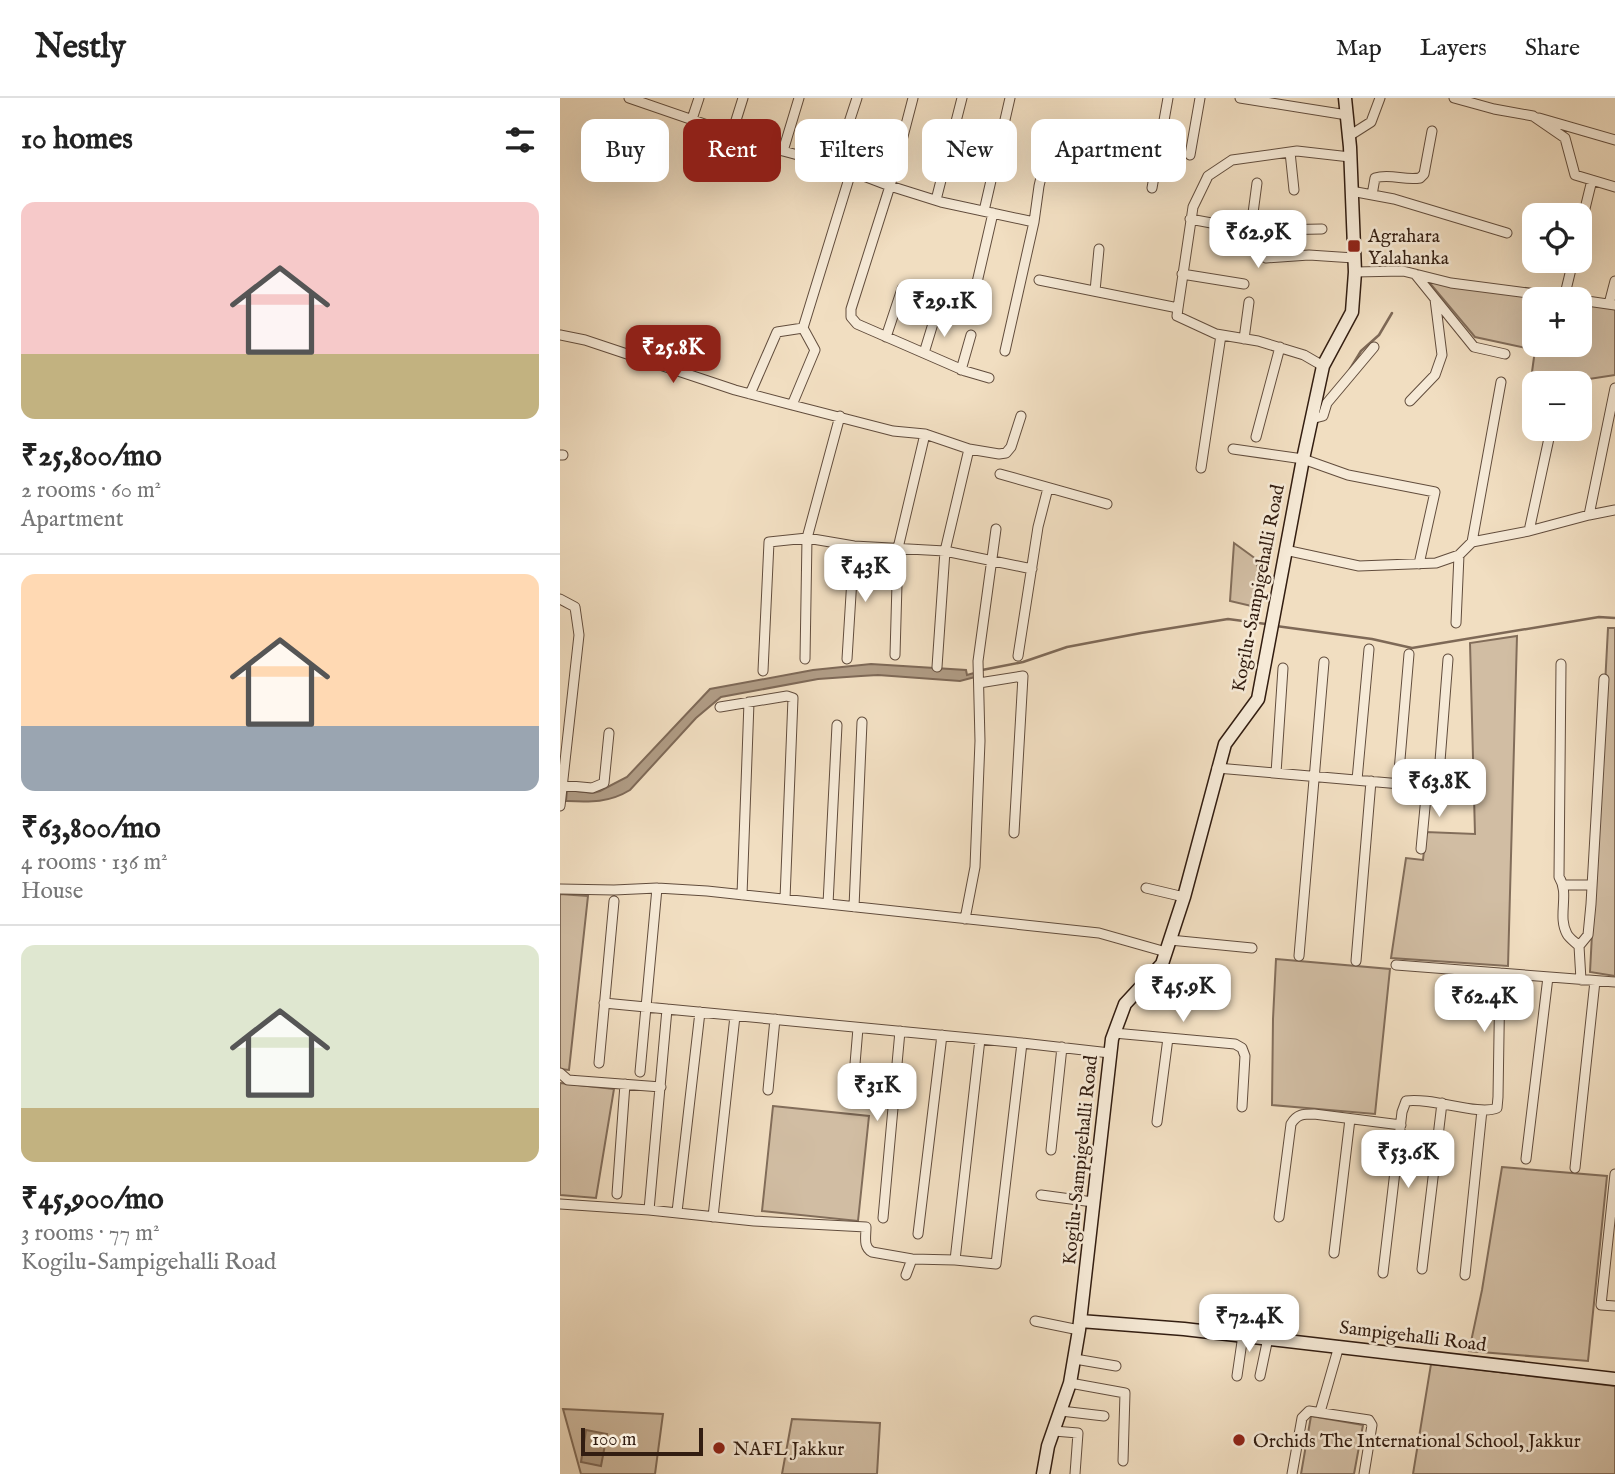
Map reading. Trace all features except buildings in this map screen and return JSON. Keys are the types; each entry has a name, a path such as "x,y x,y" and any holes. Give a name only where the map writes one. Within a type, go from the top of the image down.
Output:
{"street":[{"path":"629,98 689,119"},
{"path":"692,119 699,98"},
{"path":"737,119 743,98"},
{"path":"795,154 783,151 799,98"},
{"path":"850,119 857,98"},
{"path":"914,98 890,186 851,309 851,317 857,324 886,337 961,370 989,378"},
{"path":"936,200 962,98"},
{"path":"969,317 1010,98"},
{"path":"1152,188 1168,98"},
{"path":"1190,155 1200,98"},
{"path":"1241,98 1347,115"},
{"name":"Kogilu-Sampigehalli Road","path":"1044,1474 1048,1446 1070,1383 1075,1359 1114,1032 1125,1004 1162,964 1184,897 1224,744 1258,699 1323,366 1352,312 1354,265 1345,98"},
{"path":"1349,136 1371,122 1380,98"},
{"path":"1454,98 1533,116 1615,140"},
{"path":"1533,116 1565,138 1575,175 1615,187"},
{"path":"1372,195 1375,178 1382,176 1413,180 1424,174 1432,131"},
{"path":"1323,366 1304,355 1280,347 1221,335 1177,316 1182,274 1193,207 1208,176 1232,160 1297,151 1350,157"},
{"path":"1290,152 1294,190"},
{"path":"1586,203 1592,180"},
{"path":"792,405 815,350 803,328 848,182"},
{"path":"879,182 936,200 1034,222"},
{"path":"1005,351 1034,222 1040,182"},
{"path":"1251,228 1257,183"},
{"path":"1351,191 1394,199 1507,233"},
{"path":"1190,219 1272,230 1322,229"},
{"path":"1272,230 1266,258 1309,255 1354,265 1404,271 1451,283 1522,292"},
{"path":"1095,291 1099,249"},
{"path":"1182,274 1244,284"},
{"path":"1415,274 1474,347 1505,355"},
{"path":"1039,280 1178,308"},
{"path":"1592,302 1612,304 1615,281"},
{"path":"886,337 902,289"},
{"path":"1410,401 1435,375 1442,355 1435,299"},
{"path":"1244,339 1249,302"},
{"path":"924,353 936,317"},
{"path":"750,394 776,332 803,328"},
{"path":"560,335 585,340 750,394 893,431 925,435 969,449 1006,453 1011,447 1021,416"},
{"path":"961,370 971,335"},
{"path":"1201,468 1221,335"},
{"path":"1256,437 1280,347"},
{"path":"1311,419 1323,416 1327,403 1374,347"},
{"path":"1472,542 1501,382"},
{"path":"1589,515 1615,388"},
{"path":"805,659 807,538 840,416"},
{"path":"895,655 898,548 925,435"},
{"path":"1529,531 1548,441"},
{"path":"937,667 946,551 969,449"},
{"path":"1233,449 1303,459 1348,475 1435,492 1419,564"},
{"path":"1000,474 1107,504"},
{"path":"1018,656 1038,527 1048,488"},
{"path":"1285,550 1359,566 1436,563 1459,555 1472,542 1615,510"},
{"path":"965,919 975,867 980,741 978,661 996,529"},
{"path":"763,671 769,542 807,538 854,547 946,551 1031,569"},
{"path":"847,659 854,547"},
{"path":"1456,623 1459,555"},
{"path":"560,599 575,607 579,635 560,806"},
{"path":"1357,780 1369,649"},
{"path":"1398,783 1409,654"},
{"path":"1438,787 1448,659"},
{"path":"1299,956 1324,663"},
{"path":"1561,664 1559,877 1564,885 1564,927 1567,936 1579,946"},
{"path":"1276,773 1283,668"},
{"path":"979,683 1023,676 1014,833"},
{"path":"1581,980 1579,946 1588,935 1604,679"},
{"path":"720,707 787,696 793,698 785,899"},
{"path":"742,895 749,702"},
{"path":"853,906 862,722"},
{"path":"828,904 837,726"},
{"path":"561,785 592,788 604,783 608,733"},
{"path":"1217,768 1470,790"},
{"path":"1356,961 1371,781"},
{"path":"1421,849 1427,786"},
{"path":"1564,885 1592,885"},
{"path":"640,1072 657,888"},
{"path":"560,889 657,888 742,895 1100,933 1168,946 1252,948"},
{"path":"1146,888 1184,897"},
{"path":"599,1063 614,901"},
{"path":"1396,965 1615,982"},
{"path":"1383,1273 1402,1112 1406,1101 1441,1103 1488,1112 1497,1108 1500,974"},
{"path":"1526,1159 1548,977"},
{"path":"1575,1168 1595,981"},
{"path":"604,1003 1110,1053"},
{"path":"649,1210 667,1009"},
{"path":"677,1212 700,1012"},
{"path":"713,1217 734,1016"},
{"path":"768,1090 775,1019"},
{"path":"855,1065 858,1028"},
{"path":"883,1218 900,1031"},
{"path":"1114,1032 1235,1044 1242,1048 1245,1056 1242,1107"},
{"path":"918,1234 942,1035"},
{"path":"1157,1122 1168,1038"},
{"path":"954,1260 980,1039"},
{"path":"560,1203 866,1227 865,1246 872,1252 912,1259 996,1264 1022,1043"},
{"path":"1051,1150 1062,1047"},
{"path":"560,1073 568,1080 661,1087"},
{"path":"617,1194 625,1084"},
{"path":"1422,1269 1441,1103"},
{"path":"1465,1275 1482,1110"},
{"path":"1279,1217 1291,1124 1295,1117 1314,1114 1401,1125"},
{"path":"1334,1253 1350,1119"},
{"path":"1615,1174 1601,1305 1615,1306"},
{"path":"1041,1195 1093,1202"},
{"path":"906,1275 912,1259"},
{"path":"1035,1321 1080,1326"},
{"name":"Sampigehalli Road","path":"1080,1326 1184,1329 1615,1379"},
{"path":"1237,1376 1243,1335"},
{"path":"1260,1376 1268,1338"},
{"path":"1320,1412 1339,1346"},
{"path":"1075,1359 1116,1366"},
{"path":"1070,1383 1125,1393 1124,1461"},
{"path":"1293,1474 1302,1418 1309,1410 1369,1420 1372,1425 1364,1474"},
{"path":"1061,1412 1104,1416"},
{"path":"1054,1431 1078,1433 1075,1474"}],"shaded area":[{"path":"1428,281 1522,295 1522,347 1475,337"},
{"path":"1592,305 1615,308 1615,375 1592,379 1592,371 1532,371 1534,357 1592,357"},
{"path":"1234,543 1256,559 1261,586 1260,608 1230,601"},
{"path":"1608,628 1615,628 1615,976 1590,972"},
{"path":"1517,636 1508,966 1391,958 1406,858 1423,860 1426,832 1475,834 1470,643"},
{"path":"871,664 966,670 967,675 974,673 975,677 960,681 878,675 818,679 721,697 696,718 630,790 607,799 566,801 567,790 593,793 627,777 710,689 813,670"},
{"path":"560,894 588,896 569,1070 560,1069"},
{"path":"1276,959 1390,969 1375,1114 1272,1105"},
{"path":"560,1083 614,1089 596,1198 560,1195"},
{"path":"773,1106 869,1116 858,1221 762,1211"},
{"path":"1502,1167 1607,1176 1588,1361 1469,1351"},
{"path":"1431,1364 1615,1386 1615,1474 1413,1474"},
{"path":"563,1409 663,1414 655,1474 581,1474"},
{"path":"1311,1416 1363,1425 1354,1474 1301,1474"},
{"path":"792,1419 880,1423 877,1474 782,1474"},
{"path":"586,1430 607,1434 601,1466 581,1462"}],"waterway":[{"path":"1350,369 1361,351 1379,335 1392,313"},
{"path":"1276,626 1372,639 1412,648 1599,617 1615,618"},
{"path":"982,670 1023,662 1067,647 1141,633 1228,619 1266,624"}],"place":[{"name":"Agrahara Yalahanka","path":"1354,246"},
{"name":"Orchids The International School, Jakkur","path":"1239,1440"},
{"name":"NAFL Jakkur","path":"719,1448"}]}
